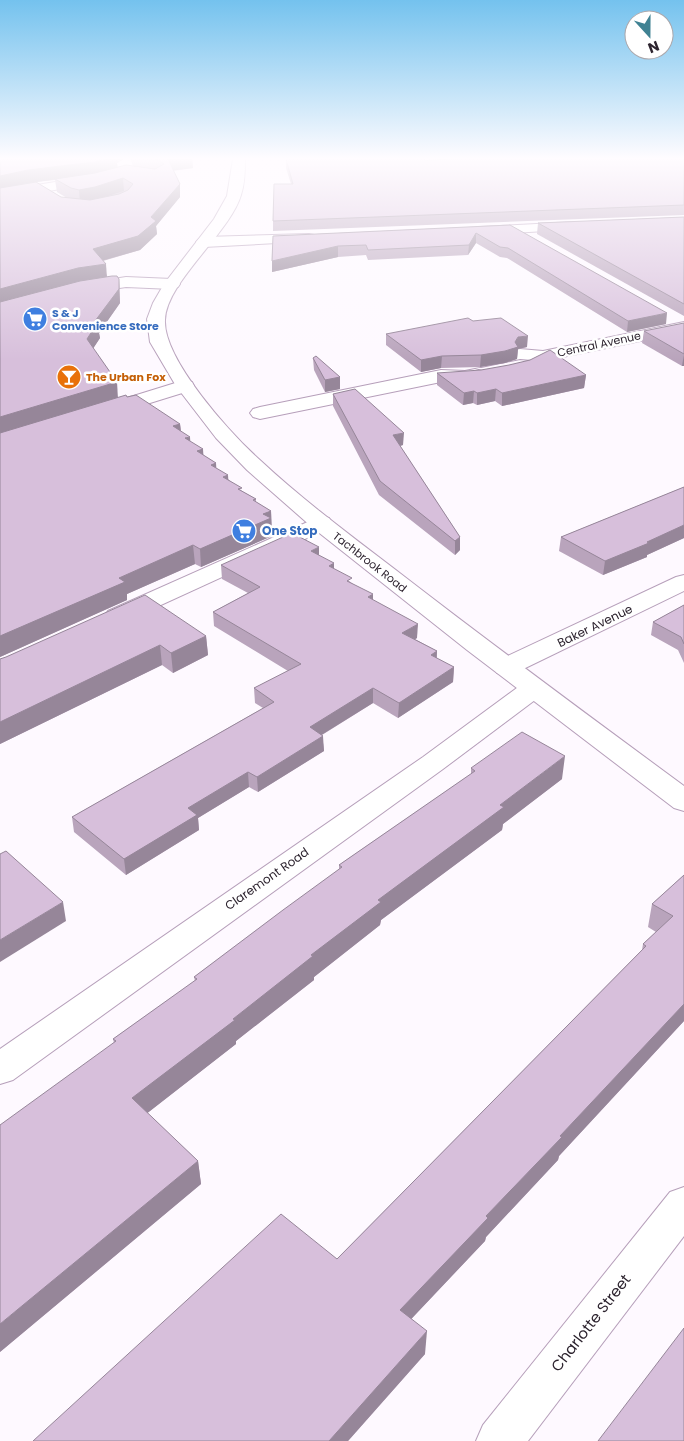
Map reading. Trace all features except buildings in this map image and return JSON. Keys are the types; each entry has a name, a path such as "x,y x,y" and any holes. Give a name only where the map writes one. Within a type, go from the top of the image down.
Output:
{"street":[{"name":"Tachbrook Road","path":"215,226 172,284 161,303 156,319 157,334 164,353 185,386 223,434 257,468 320,523 684,802"},
{"path":"465,231 585,226"},
{"path":"514,229 541,244"},
{"path":"204,242 320,238"},
{"path":"63,294 113,284 172,284"},
{"path":"665,314 684,326"},
{"name":"Central Avenue","path":"260,413 441,376 465,378 532,364 543,356 684,326"},
{"path":"88,416 185,386"},
{"path":"97,625 320,523"},
{"name":"Baker Avenue","path":"506,667 684,582"},
{"name":"Claremont Road","path":"0,1069 433,763 534,688"},
{"name":"Charlotte Street","path":"499,1441 684,1205"}],"place":[{"name":"S & J Convenience Store","path":"35,319"},
{"name":"The Urban Fox","path":"69,377"},
{"name":"One Stop","path":"244,531"}]}
